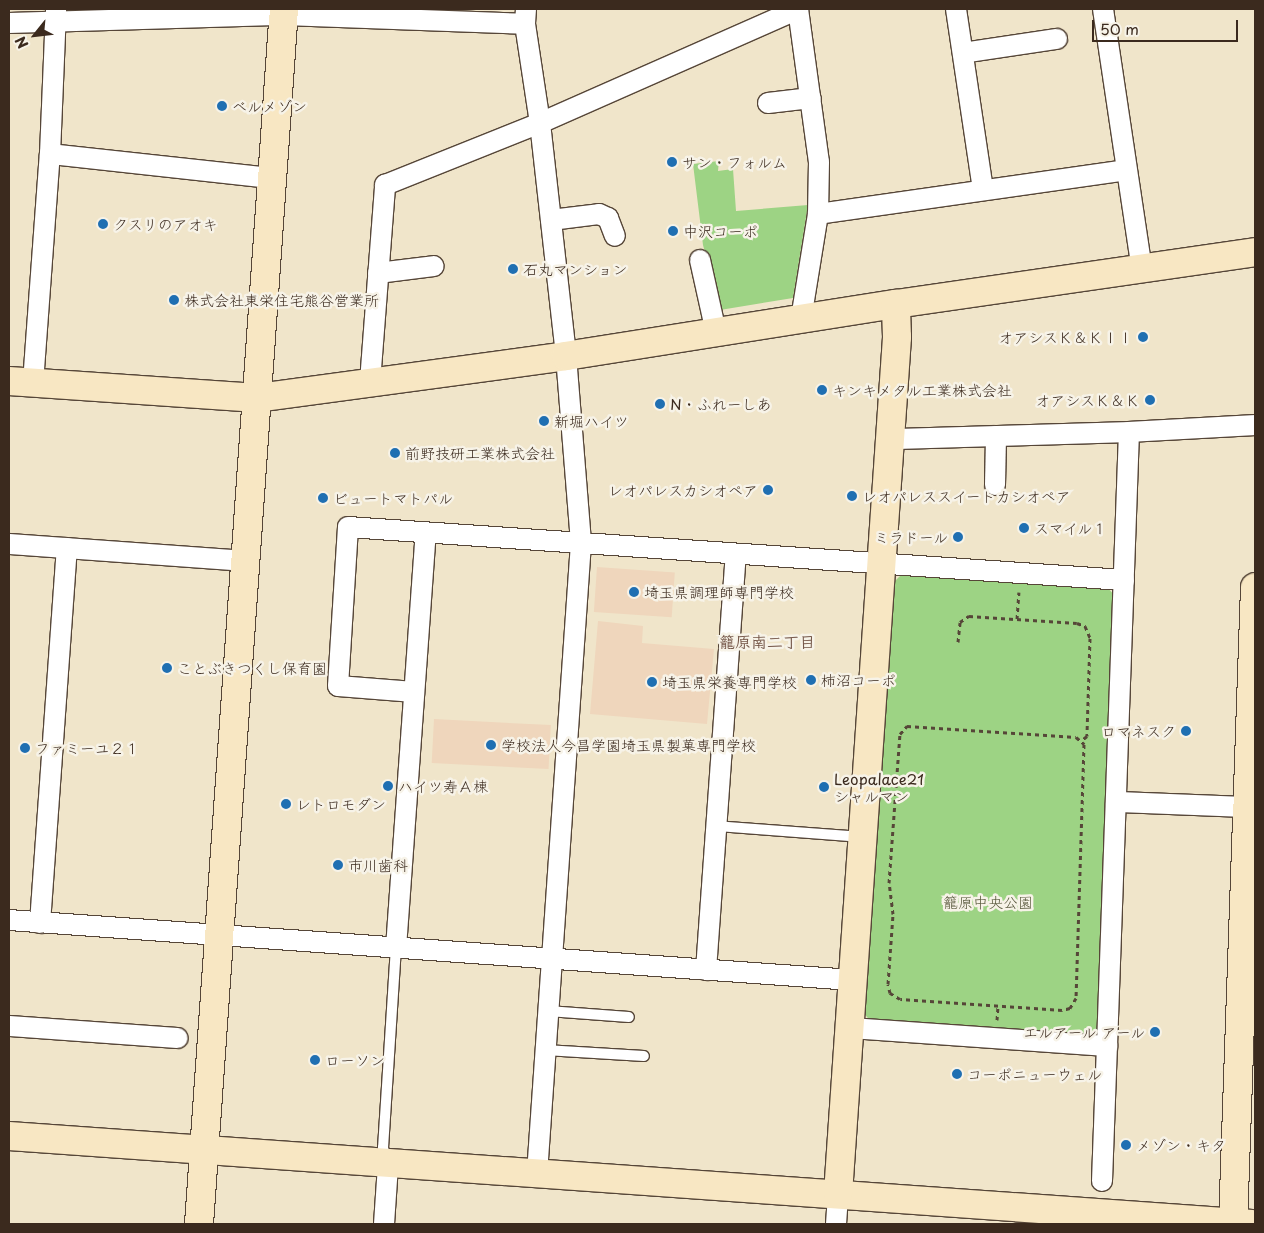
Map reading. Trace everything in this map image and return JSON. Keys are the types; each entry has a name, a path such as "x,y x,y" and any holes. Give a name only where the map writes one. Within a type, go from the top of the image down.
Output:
{"street":[{"path":"370,382 385,185 540,123 798,9 820,162 818,214 801,319"},
{"path":"956,9 983,190"},
{"path":"1103,9 1142,269"},
{"path":"200,1224 257,398 270,178 284,12"},
{"path":"9,23 56,16 284,12 525,16 540,123 566,356 581,543 537,1174"},
{"path":"56,16 50,154 21,382 257,398 566,356 896,304 1255,252"},
{"path":"963,53 1057,39"},
{"path":"768,103 811,98"},
{"path":"50,154 270,178"},
{"path":"818,214 1126,170"},
{"path":"551,220 600,214 608,218 615,236"},
{"path":"700,260 716,332"},
{"path":"378,273 434,266"},
{"path":"836,1224 897,337 896,304"},
{"path":"890,439 1130,432 1255,425"},
{"path":"1102,1181 1130,432"},
{"path":"995,485 996,436"},
{"path":"414,692 338,686 348,527 389,528 426,534 1124,580"},
{"path":"396,948 426,534"},
{"path":"9,544 246,561"},
{"path":"40,923 67,548"},
{"path":"706,970 736,555"},
{"path":"9,1136 388,1165 838,1194 1239,1224 1255,587"},
{"path":"1116,802 1248,807"},
{"path":"9,920 853,980"},
{"path":"9,1026 178,1038"},
{"path":"850,1028 1107,1046"},
{"path":"384,1224 388,1165"}],"lane":[{"path":"716,826 862,837"},
{"path":"388,1165 383,1148 396,948"},
{"path":"548,1011 629,1017"},
{"path":"545,1050 644,1056"}],"path":[{"path":"1017,619 1020,573"},
{"path":"958,642 958,626 965,617 1077,623 1088,629 1090,638 1087,736 1082,740"},
{"path":"910,726 1076,737 1082,740 1085,748 1085,757 1075,1002 1070,1008 1062,1010 900,999 893,996 888,984 893,914 889,883 901,731 910,726"}],"shaded area":[{"name":"埼玉県調理師専門学校","path":"597,567 675,572 672,617 594,612"},
{"name":"埼玉県栄養専門学校","path":"598,621 643,626 642,643 714,649 707,724 590,714"},
{"name":"学校法人今昌学園埼玉県製菓専門学校","path":"434,719 551,725 549,769 432,763"}],"green space":[{"path":"719,161 718,171 733,169 736,211 808,205 793,298 720,310 703,245 693,164"},
{"name":"籠原中央公園","path":"902,574 1107,587 1115,596 1099,1030 1090,1037 871,1022 863,1012 893,583"}],"place":[{"name":"ベルメゾン","path":"222,106"},
{"name":"サン・フォルム","path":"672,162"},
{"name":"クスリのアオキ","path":"103,224"},
{"name":"中沢コーポ","path":"673,231"},
{"name":"石丸マンション","path":"513,269"},
{"name":"株式会社東栄住宅熊谷営業所","path":"174,300"},
{"name":"オアシスＫ＆ＫＩＩ","path":"1143,337"},
{"name":"キンキメタル工業株式会社","path":"822,390"},
{"name":"オアシスＫ＆Ｋ","path":"1150,400"},
{"name":"N・ふれーしあ","path":"660,404"},
{"name":"新堀ハイツ","path":"544,421"},
{"name":"前野技研工業株式会社","path":"395,453"},
{"name":"レオパレスカシオペア","path":"768,490"},
{"name":"レオパレススイートカシオペア","path":"852,496"},
{"name":"ビュートマトパル","path":"323,498"},
{"name":"スマイル１","path":"1024,528"},
{"name":"ミラドール","path":"958,537"},
{"name":"埼玉県調理師専門学校","path":"634,592"},
{"name":"ことぶきつくし保育園","path":"167,668"},
{"name":"柿沼コーポ","path":"811,680"},
{"name":"埼玉県栄養専門学校","path":"652,682"},
{"name":"ロマネスク","path":"1186,731"},
{"name":"学校法人今昌学園埼玉県製菓専門学校","path":"491,745"},
{"name":"ファミーユ２１","path":"25,748"},
{"name":"ハイツ寿Ａ棟","path":"388,786"},
{"name":"Leopalace21 シャルマン","path":"824,787"},
{"name":"レトロモダン","path":"286,804"},
{"name":"市川歯科","path":"338,865"},
{"name":"エルアール アール","path":"1155,1032"},
{"name":"ローソン","path":"315,1060"},
{"name":"コーポニューウェル","path":"957,1074"},
{"name":"メゾン・キタ","path":"1126,1145"}],"district":[{"name":"籠原南二丁目","path":"767,641"}]}
